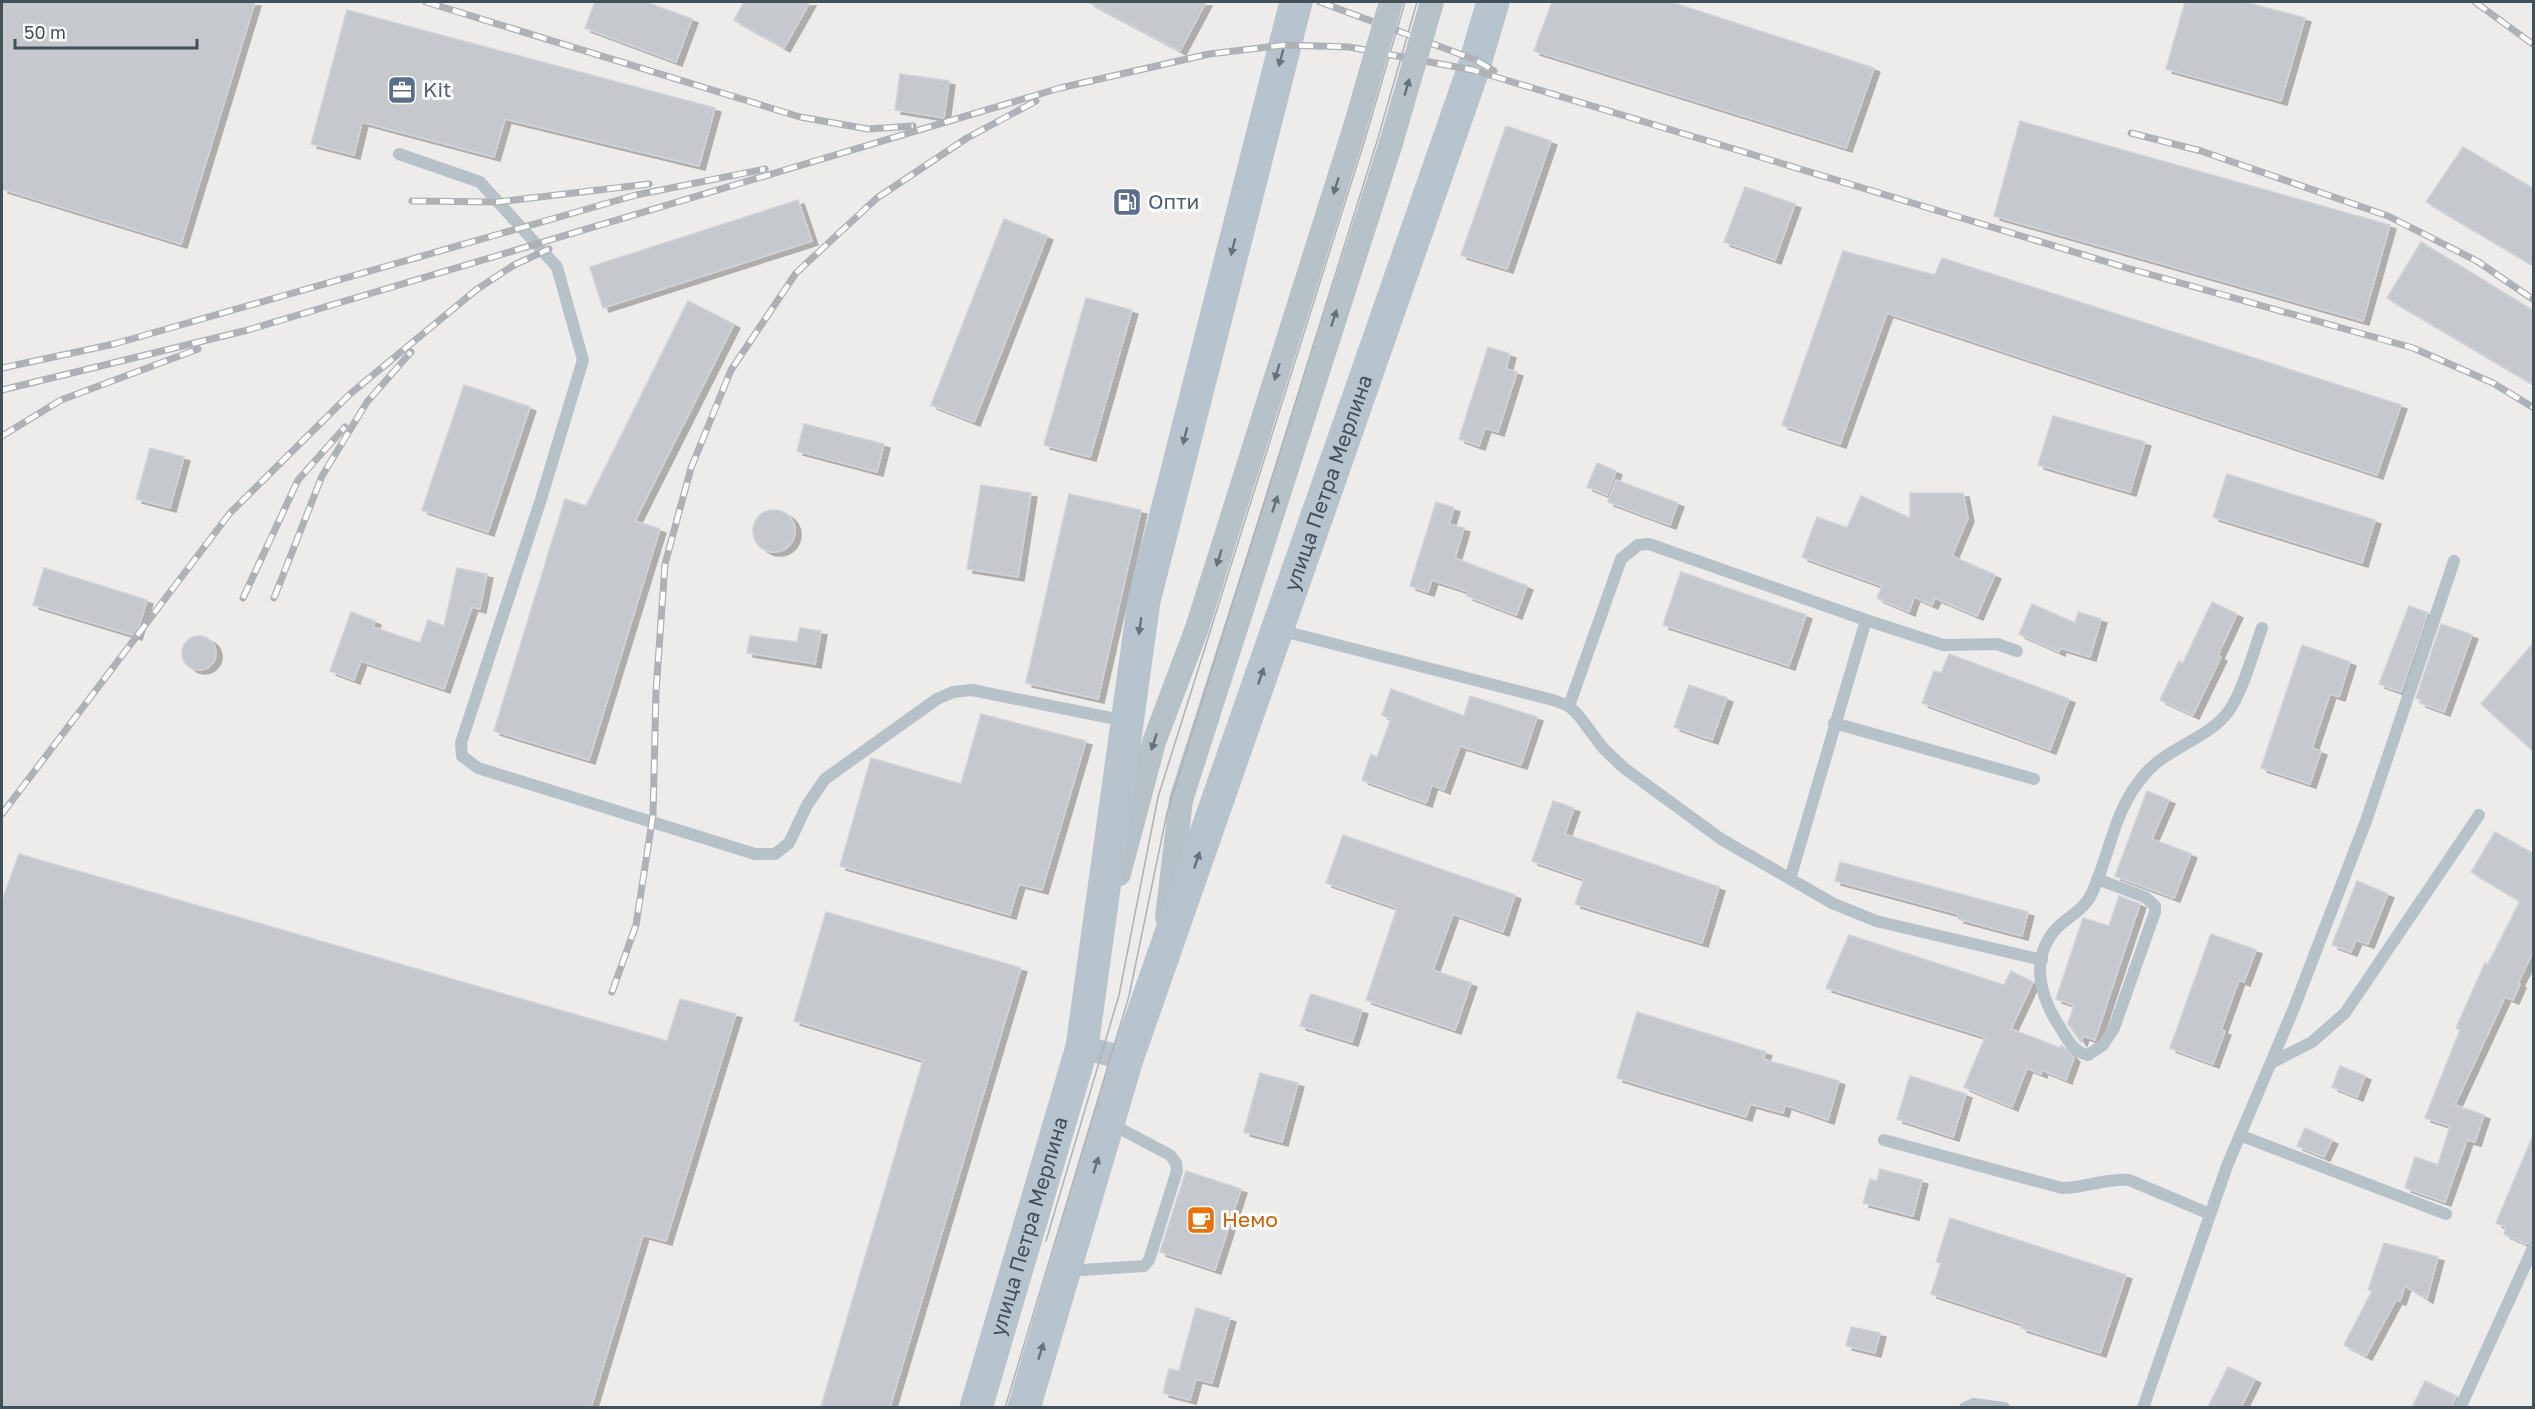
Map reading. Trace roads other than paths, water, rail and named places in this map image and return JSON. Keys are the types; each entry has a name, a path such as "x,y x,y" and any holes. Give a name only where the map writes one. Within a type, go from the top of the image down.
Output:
{"main road":[{"name":"улица Петра Мерлина","path":"976,1407 1082,1047 1144,602 1296,2"},
{"name":"улица Петра Мерлина","path":"1024,1407 1127,1059 1473,70 1493,2"}],"street":[{"name":"улица Петра Мерлина","path":"1093,971 1154,742 1197,628 1354,130 1391,2"},
{"name":"улица Петра Мерлина","path":"1161,964 1180,800 1391,143 1432,2"},
{"path":"1082,1047 1127,1059"}],"lane":[{"path":"399,154 480,182 557,267 583,360 541,499 461,743 462,756 478,768 744,851 775,854 789,843 807,805 825,779 937,699 953,692 972,690 1127,721"},
{"path":"1569,706 1621,559 1638,544 1649,544 1943,645 1997,644 2017,651"},
{"path":"2143,1407 2227,1166 2242,1136 2367,821 2454,561"},
{"path":"1790,879 1866,620"},
{"path":"2097,879 2145,897 2155,906 2155,912 2114,1028 2103,1045 2088,1055 2081,1054 2072,1046 2047,1006 2039,980 2042,960 2056,929 2089,900 2108,842 2137,783 2159,760 2212,726 2230,709 2262,628"},
{"path":"1277,630 1554,700 1569,706 1624,768 1720,839 1851,913 2042,960"},
{"path":"1834,723 2034,779"},
{"path":"2271,1064 2312,1042 2345,1013 2479,815"},
{"path":"1065,1271 1144,1266 1149,1260 1177,1171 1176,1163 1170,1155 1109,1123"},
{"path":"2242,1136 2446,1214"},
{"path":"1884,1140 2062,1188 2077,1188 2119,1179 2129,1180 2210,1214"},
{"path":"2460,1407 2534,1246"},
{"path":"1965,1407 1974,1404 2004,1407"}],"tram line":[{"path":"1046,1241 1119,995 1158,797 1366,136 1405,2"},
{"path":"1005,1408 1129,996 1167,813 1378,138 1417,2"}],"railway":[{"path":"426,2 800,117 868,129 913,126"},
{"path":"1320,2 1476,60 1494,71"},
{"path":"2475,2 2534,45"},
{"path":"2,390 248,330 1060,88 1209,54 1285,45 1349,47 1473,70 2127,268 2413,348 2493,383 2534,408"},
{"path":"612,992 636,925 653,815 656,692 665,564 691,468 731,370 796,273 877,198 967,138 1036,101"},
{"path":"2131,133 2201,151 2388,216 2477,261 2534,300"},
{"path":"2,368 114,344 636,195 765,169"},
{"path":"412,201 497,202 649,184"},
{"path":"2,814 230,513 350,394 476,290 514,265 549,249"},
{"path":"2,436 61,400 198,349"},
{"path":"274,598 322,476 367,402 411,352"},
{"path":"243,598 298,480 345,427"}],"place":[{"name":"Kit","path":"402,90"},
{"name":"Опти","path":"1127,202"},
{"name":"Немо","path":"1201,1220"}]}
